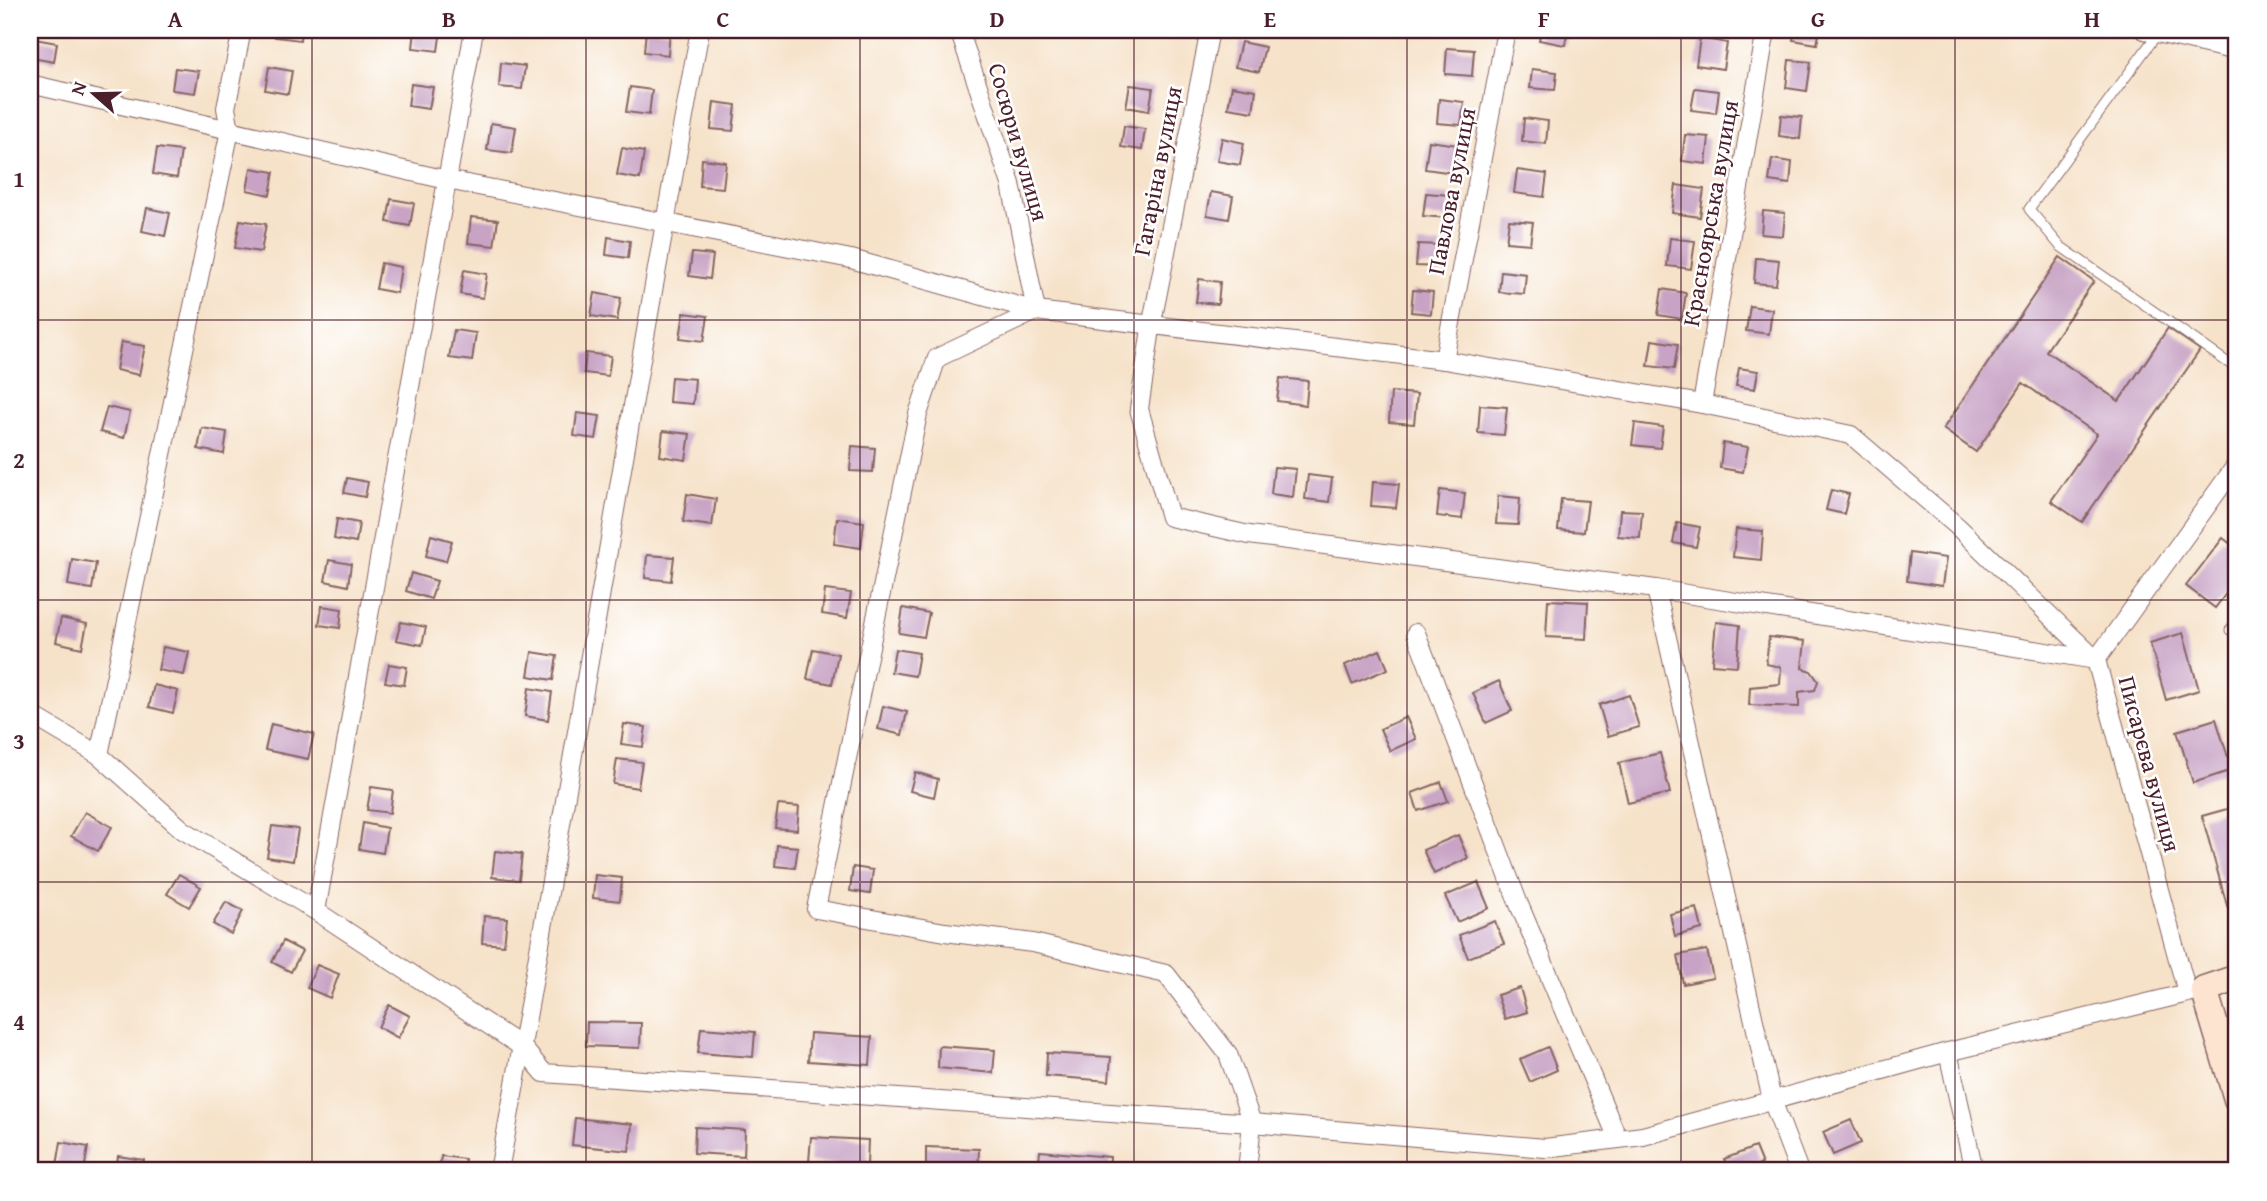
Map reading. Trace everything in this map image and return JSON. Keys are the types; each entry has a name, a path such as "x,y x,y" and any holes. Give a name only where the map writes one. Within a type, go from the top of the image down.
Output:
{"street":[{"path":"99,755 230,130 226,108 242,30"},
{"path":"316,911 474,30"},
{"path":"499,1171 556,869 662,223 700,30"},
{"name":"Сосюри вулиця","path":"960,30 1011,184 1037,311"},
{"name":"Гагаріна вулиця","path":"1210,30 1152,323 1139,409 1170,517 1249,535 1656,589"},
{"name":"Павлова вулиця","path":"1444,360 1506,30"},
{"name":"Красноярська вулиця","path":"1702,404 1766,30"},
{"path":"2151,31 2237,51"},
{"path":"30,84 447,180 851,259 1037,311 1444,360 1702,404 1851,435 1957,526 2096,660"},
{"path":"1037,311 937,358 918,414 816,909 945,932 1033,943 1166,974 1228,1054 1252,1123 1247,1171"},
{"name":"Писарєва вулиця","path":"2196,990 2096,660 2237,464"},
{"path":"1799,1171 1772,1100 1656,589 2096,660"},
{"path":"1416,633 1518,902 1618,1139"},
{"path":"30,714 99,755 183,830 316,911 522,1047 544,1073 1252,1123 1545,1148 1643,1136 1948,1052 2237,978"},
{"path":"2196,990 2237,1099"},
{"path":"1948,1052 1974,1171"}],"lane":[{"path":"2151,31 2029,209 2060,246 2237,369"},
{"path":"2230,630 2237,620"}],"building":[{"path":"276,30 301,30 300,40 275,37"},
{"path":"415,30 441,30 438,51 413,48"},
{"path":"646,30 670,30 668,55 644,52"},
{"path":"1146,30 1167,30 1166,34"},
{"path":"1541,30 1568,30 1565,45 1539,40"},
{"path":"1795,30 1820,30 1817,44 1793,40"},
{"path":"1700,38 1727,43 1723,69 1696,65"},
{"path":"35,39 57,43 54,62 32,58"},
{"path":"1241,42 1265,47 1259,72 1235,67"},
{"path":"1447,48 1474,50 1472,76 1445,74"},
{"path":"1789,60 1811,62 1807,91 1786,88"},
{"path":"501,63 525,66 522,89 499,87"},
{"path":"269,67 292,71 288,94 265,90"},
{"path":"175,68 199,71 195,93 172,90"},
{"path":"1532,69 1557,72 1555,90 1530,88"},
{"path":"411,84 433,87 429,109 408,106"},
{"path":"1130,85 1153,88 1149,111 1126,107"},
{"path":"1232,86 1256,90 1253,112 1228,108"},
{"path":"630,87 652,90 649,115 626,112"},
{"path":"1695,88 1719,91 1716,113 1691,110"},
{"path":"1439,99 1464,102 1461,125 1437,123"},
{"path":"714,102 736,105 733,131 711,129"},
{"path":"1781,115 1802,117 1800,139 1779,136"},
{"path":"1524,118 1548,121 1546,144 1522,141"},
{"path":"491,123 516,127 512,153 487,150"},
{"path":"1124,126 1145,129 1142,150 1121,147"},
{"path":"30,135 37,136 34,158 30,157"},
{"path":"1685,135 1709,137 1706,164 1682,161"},
{"path":"1222,138 1244,143 1240,165 1217,161"},
{"path":"1429,141 1458,145 1454,173 1425,169"},
{"path":"157,148 181,151 177,178 153,174"},
{"path":"622,148 644,152 640,179 617,175"},
{"path":"702,159 726,162 723,188 700,186"},
{"path":"1772,159 1792,162 1790,184 1769,181"},
{"path":"251,168 274,172 270,195 247,190"},
{"path":"1517,170 1547,174 1544,197 1514,193"},
{"path":"1676,185 1704,189 1700,217 1672,213"},
{"path":"1211,192 1233,196 1229,219 1207,215"},
{"path":"1426,193 1450,195 1448,218 1423,216"},
{"path":"391,199 414,203 410,226 387,222"},
{"path":"147,208 170,213 165,236 142,231"},
{"path":"1763,211 1785,213 1783,236 1761,234"},
{"path":"471,217 498,220 494,246 468,243"},
{"path":"240,220 266,224 261,252 235,248"},
{"path":"1509,220 1533,222 1530,244 1506,242"},
{"path":"608,237 630,241 628,258 606,255"},
{"path":"1670,238 1695,241 1691,269 1667,266"},
{"path":"1418,244 1441,245 1440,267 1416,266"},
{"path":"692,253 713,255 710,279 689,276"},
{"path":"2060,257 2094,281 2046,351 2119,401 2168,328 2200,350 2082,522 2051,501 2097,434 2023,383 1976,452 1943,429"},
{"path":"1756,258 1779,260 1776,285 1754,283"},
{"path":"381,263 401,267 397,293 376,289"},
{"path":"464,270 487,274 483,298 460,294"},
{"path":"1501,271 1526,274 1524,294 1499,292"},
{"path":"1199,279 1220,282 1218,304 1196,302"},
{"path":"1662,289 1686,293 1682,319 1658,315"},
{"path":"1413,290 1433,292 1431,314 1411,312"},
{"path":"595,293 621,298 617,320 591,316"},
{"path":"1750,306 1772,309 1769,334 1746,331"},
{"path":"684,313 708,316 704,341 680,338"},
{"path":"454,330 476,333 472,361 449,358"},
{"path":"1652,340 1678,344 1674,369 1648,366"},
{"path":"121,342 145,346 139,375 116,370"},
{"path":"586,353 611,356 608,376 584,373"},
{"path":"1739,368 1758,371 1755,389 1736,386"},
{"path":"671,377 695,379 693,404 669,402"},
{"path":"1280,378 1308,381 1306,405 1277,401"},
{"path":"1391,392 1417,394 1414,424 1389,422"},
{"path":"1480,405 1507,407 1504,435 1478,433"},
{"path":"107,407 130,412 124,438 100,432"},
{"path":"577,413 600,416 596,439 574,436"},
{"path":"1635,423 1663,427 1660,448 1632,445"},
{"path":"202,428 227,432 224,454 198,449"},
{"path":"663,431 690,434 686,460 660,456"},
{"path":"1723,443 1748,447 1743,472 1720,468"},
{"path":"852,446 875,448 873,472 850,471"},
{"path":"1274,467 1296,469 1293,497 1271,494"},
{"path":"1308,475 1332,478 1329,502 1305,499"},
{"path":"347,478 368,482 365,497 344,493"},
{"path":"1373,482 1399,484 1396,508 1371,506"},
{"path":"1440,490 1465,493 1462,519 1437,516"},
{"path":"1831,490 1849,494 1844,514 1826,510"},
{"path":"687,494 716,499 712,526 683,522"},
{"path":"1498,496 1520,498 1518,525 1496,524"},
{"path":"1561,499 1588,501 1584,532 1558,530"},
{"path":"1620,510 1642,511 1640,538 1618,536"},
{"path":"837,518 864,522 861,548 834,544"},
{"path":"337,519 359,523 356,543 334,539"},
{"path":"1677,523 1700,527 1696,547 1673,543"},
{"path":"1736,529 1763,531 1761,560 1733,557"},
{"path":"431,535 452,541 446,561 426,556"},
{"path":"2223,538 2237,549 2237,579 2215,608 2186,586"},
{"path":"1910,553 1946,558 1942,586 1907,581"},
{"path":"647,555 674,557 671,581 645,578"},
{"path":"72,559 96,563 92,589 68,585"},
{"path":"329,560 351,564 348,586 325,581"},
{"path":"411,573 437,581 431,599 406,591"},
{"path":"825,590 851,593 847,618 822,614"},
{"path":"1548,600 1588,602 1586,639 1546,637"},
{"path":"322,606 342,609 340,628 319,625"},
{"path":"903,608 929,613 924,637 899,633"},
{"path":"61,618 87,624 82,648 56,642"},
{"path":"401,622 426,627 422,645 396,640"},
{"path":"1716,622 1740,625 1737,666 1712,664"},
{"path":"2183,633 2199,690 2166,700 2150,643"},
{"path":"1769,637 1805,641 1802,668 1811,671 1818,681 1815,690 1799,692 1799,707 1749,705 1750,687 1780,684 1781,667 1766,664"},
{"path":"163,647 189,652 184,675 158,670"},
{"path":"813,649 838,654 832,684 807,679"},
{"path":"895,649 919,653 915,676 891,672"},
{"path":"1380,650 1388,669 1352,684 1345,665"},
{"path":"532,652 557,656 553,680 528,676"},
{"path":"389,664 407,667 404,685 385,682"},
{"path":"1499,681 1512,711 1486,723 1473,693"},
{"path":"154,685 178,691 173,713 149,707"},
{"path":"529,688 552,692 548,720 525,716"},
{"path":"1629,695 1639,727 1608,736 1599,705"},
{"path":"883,706 907,712 902,735 878,729"},
{"path":"1406,717 1416,739 1390,751 1380,729"},
{"path":"2216,719 2232,770 2193,783 2177,731"},
{"path":"271,724 314,734 308,759 265,750"},
{"path":"624,724 646,727 643,747 621,744"},
{"path":"1660,753 1670,793 1628,803 1619,763"},
{"path":"617,759 642,762 638,788 613,784"},
{"path":"915,772 938,779 934,797 910,791"},
{"path":"1441,782 1448,801 1418,811 1412,793"},
{"path":"371,787 393,790 390,813 367,810"},
{"path":"778,805 799,807 797,830 775,828"},
{"path":"2234,807 2237,821 2237,907 2228,909 2202,816"},
{"path":"85,812 112,827 98,851 71,836"},
{"path":"363,823 387,828 383,853 359,849"},
{"path":"272,826 298,829 293,861 267,857"},
{"path":"1458,835 1468,858 1434,874 1423,850"},
{"path":"777,845 798,847 795,868 775,866"},
{"path":"495,851 522,854 519,880 492,877"},
{"path":"853,867 873,870 870,894 850,891"},
{"path":"179,874 201,887 189,907 167,894"},
{"path":"595,875 622,878 620,901 593,898"},
{"path":"1478,882 1489,908 1457,922 1445,896"},
{"path":"226,902 243,911 231,934 213,924"},
{"path":"1697,908 1702,929 1675,936 1670,914"},
{"path":"484,916 507,918 504,945 482,943"},
{"path":"1495,921 1504,944 1468,958 1459,935"},
{"path":"283,941 302,951 291,972 272,962"},
{"path":"1707,950 1713,978 1683,984 1678,955"},
{"path":"317,965 339,974 330,998 307,988"},
{"path":"1520,988 1527,1012 1505,1019 1497,995"},
{"path":"389,1005 410,1016 398,1038 378,1027"},
{"path":"587,1022 641,1023 640,1048 586,1046"},
{"path":"701,1028 755,1032 753,1057 698,1053"},
{"path":"810,1033 872,1037 870,1065 808,1061"},
{"path":"939,1046 995,1050 993,1073 938,1068"},
{"path":"1548,1047 1557,1070 1530,1082 1520,1059"},
{"path":"1047,1053 1111,1057 1109,1081 1046,1076"},
{"path":"575,1118 632,1124 629,1151 572,1145"},
{"path":"1851,1120 1861,1143 1833,1155 1823,1132"},
{"path":"695,1127 745,1130 744,1156 694,1153"},
{"path":"811,1137 868,1140 867,1165 809,1162"},
{"path":"61,1142 88,1147 84,1171 56,1171"},
{"path":"926,1147 979,1149 978,1171 926,1170"},
{"path":"1755,1147 1762,1164 1744,1171 1729,1171 1724,1159"},
{"path":"1040,1151 1110,1157 1109,1171 1038,1171"},
{"path":"118,1156 144,1160 142,1171 116,1171"},
{"path":"441,1156 465,1159 463,1171 439,1171"},
{"path":"179,1164 205,1168 204,1171 178,1171"}]}
